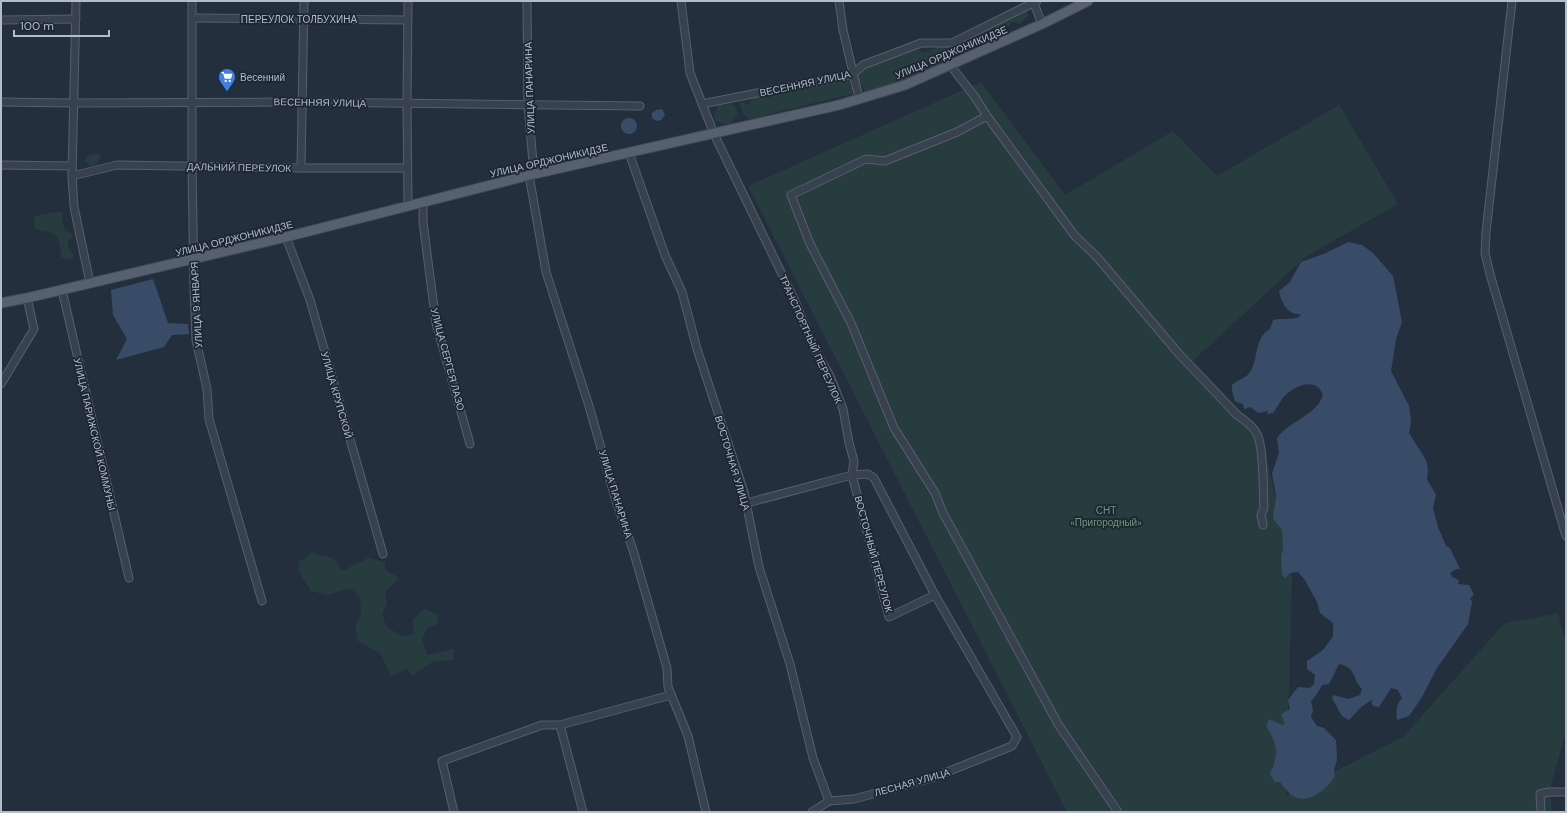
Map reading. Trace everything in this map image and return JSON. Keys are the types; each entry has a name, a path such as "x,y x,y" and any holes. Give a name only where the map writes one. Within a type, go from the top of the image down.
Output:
{"main road":[{"name":"УЛИЦА ОРДЖОНИКИДЗЕ","path":"1,302 27,298 286,237 531,175 839,105 905,85 1042,24 1088,1"}],"street":[{"path":"76,1 72,176 74,207 90,283"},
{"name":"УЛИЦА 9 ЯНВАРЯ","path":"192,1 191,102 196,340 207,389 209,419 262,601"},
{"path":"301,168 304,1"},
{"path":"408,1 408,205"},
{"name":"УЛИЦА ПАНАРИНА","path":"527,1 528,105 531,175 546,272 589,406 616,501 633,550 667,668 668,687 688,736 706,812"},
{"path":"680,1 690,73 714,134"},
{"path":"838,1 858,98"},
{"path":"1035,1 1042,24"},
{"name":"ВЕСЕННЯЯ УЛИЦА","path":"702,104 853,74 863,65 921,43 952,43 1035,1"},
{"path":"1512,1 1486,232 1485,253 1566,536"},
{"name":"ПЕРЕУЛОК ТОЛБУХИНА","path":"192,18 407,20"},
{"path":"1,20 76,19"},
{"path":"950,66 975,97 986,116 1075,236 1097,257 1179,354 1257,435 1261,450 1264,508 1261,515 1264,525"},
{"name":"ВЕСЕННЯЯ УЛИЦА","path":"1,102 302,102 640,106"},
{"path":"986,116 957,132 886,161 866,159 791,195 810,244 851,323 894,428 934,494 1058,724 1118,812"},
{"name":"ТРАНСПОРТНЫЙ ПЕРЕУЛОК","path":"714,134 795,301 815,350 830,376 843,409 849,443 854,460 852,475"},
{"name":"ВОСТОЧНАЯ УЛИЦА","path":"629,153 665,255 682,292 697,349 747,503 759,567 790,664 813,758 828,801"},
{"path":"1,165 72,166"},
{"name":"ДАЛЬНИЙ ПЕРЕУЛОК","path":"72,176 117,165 408,168"},
{"name":"УЛИЦА СЕРГЕЯ ЛАЗО","path":"423,202 423,222 436,323 470,444"},
{"name":"УЛИЦА КРУПСКОЙ","path":"286,237 310,300 383,554"},
{"name":"УЛИЦА ПАРИЖСКОЙ КОММУНЫ","path":"62,290 129,578"},
{"path":"1,384 34,329 27,298"},
{"path":"747,503 852,475 868,474 874,478 935,595"},
{"name":"ВОСТОЧНЫЙ ПЕРЕУЛОК","path":"852,475 888,617 935,595"},
{"name":"ЛЕСНАЯ УЛИЦА","path":"828,801 854,799 932,778 1012,746 1017,737 935,595"},
{"path":"454,812 442,761 542,725 560,725 671,695"},
{"path":"560,725 583,812"},
{"path":"1541,812 1540,794 1549,792 1566,792"},
{"path":"812,812 828,801"}],"green space":[{"path":"1027,8 1028,16 1020,24 1013,22 999,36 994,25"},
{"path":"991,27 996,38 965,51 959,50 956,44"},
{"path":"944,45 950,47 949,60 910,78 865,92 856,75 864,67 918,47 922,53"},
{"path":"850,76 852,94 750,119 744,115 739,102 748,105 755,95"},
{"name":"СНТ «Пригородный»","path":"981,82 1065,195 1173,131 1217,176 1339,105 1398,204 1305,257 1193,361 1250,420 1262,438 1274,492 1292,577 1286,796 1403,737 1504,624 1558,613 1566,642 1566,731 1550,789 1552,812 1067,812 748,186"},
{"path":"731,104 736,108 738,115 729,125 715,121 714,115 718,105"},
{"path":"98,154 101,156 100,160 94,165 90,166 85,161 87,156"},
{"path":"60,211 63,213 62,221 65,231 70,232 73,238 67,240 69,249 74,256 72,259 64,259 61,257 56,236 53,233 37,229 34,223 35,216"},
{"path":"312,552 318,555 333,558 342,571 368,558 385,562 385,570 400,578 385,592 387,603 382,613 386,626 402,637 414,633 413,619 424,609 438,614 437,624 428,628 422,639 427,655 454,649 453,660 432,662 413,675 406,669 391,677 381,654 358,641 355,628 361,613 360,597 352,589 327,595 311,591 299,572 299,561 306,558"}],"water":[{"path":"662,109 665,115 661,120 656,121 652,118 652,113 656,110"},
{"path":"629,118 635,120 637,126 635,132 629,134 623,132 621,126 623,120"},
{"path":"1348,242 1362,245 1373,253 1393,276 1402,322 1396,339 1391,371 1409,406 1411,422 1409,433 1426,460 1428,469 1427,479 1436,495 1433,508 1438,527 1446,546 1450,548 1460,569 1456,569 1450,573 1452,577 1459,580 1458,584 1469,585 1474,595 1470,598 1472,602 1468,624 1437,668 1422,697 1409,716 1397,720 1397,709 1402,698 1398,690 1391,688 1379,707 1373,706 1371,703 1373,699 1361,707 1349,720 1342,716 1332,698 1333,695 1349,699 1360,695 1362,689 1351,670 1344,665 1339,664 1329,684 1322,685 1311,701 1313,710 1311,717 1317,726 1324,728 1336,740 1337,760 1334,770 1335,776 1327,786 1317,794 1311,797 1299,798 1291,795 1280,782 1275,782 1270,774 1275,760 1276,749 1273,739 1266,726 1269,719 1282,725 1285,724 1281,714 1290,709 1288,700 1298,687 1310,688 1314,684 1315,675 1307,669 1307,661 1323,650 1333,636 1333,623 1320,613 1317,602 1305,580 1298,572 1290,573 1285,578 1282,575 1282,530 1273,519 1276,496 1272,473 1279,453 1277,438 1288,427 1315,408 1323,395 1320,389 1309,384 1297,387 1291,390 1282,399 1273,413 1267,414 1268,411 1258,413 1251,407 1244,409 1243,404 1235,401 1232,385 1250,372 1255,361 1261,338 1270,329 1273,320 1296,318 1301,314 1292,313 1289,311 1281,300 1279,291 1290,282 1301,262 1326,253"},
{"path":"153,279 168,323 188,324 189,334 172,335 164,347 116,360 127,339 113,315 111,290"}],"place":[{"name":"Весенний","path":"227,92"}]}
